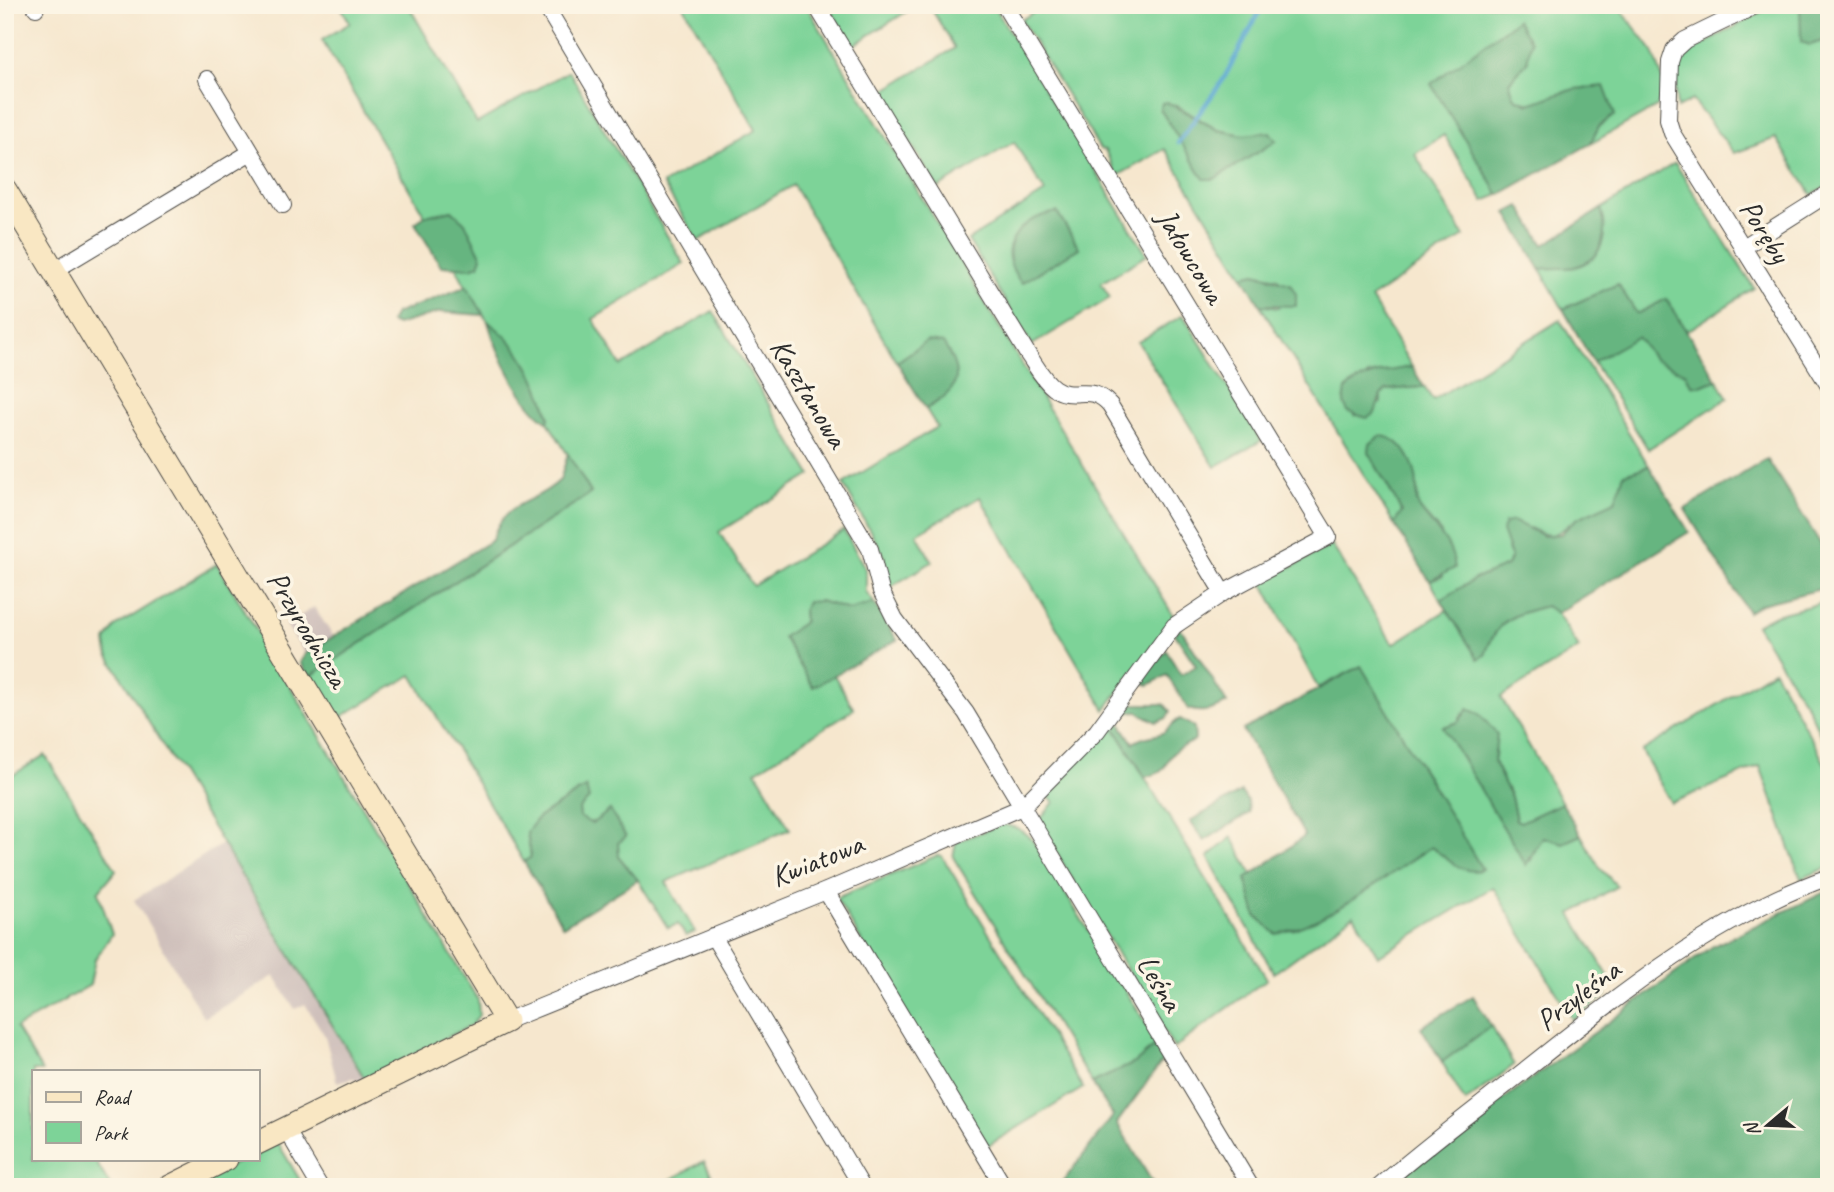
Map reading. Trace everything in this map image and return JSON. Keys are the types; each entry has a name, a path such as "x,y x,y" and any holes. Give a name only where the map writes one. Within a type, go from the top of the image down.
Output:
{"street":[{"name":"Kasztanowa","path":"545,5 870,549 881,591 895,619 966,713 1022,807"},
{"path":"816,5 1027,353 1055,388 1066,393 1093,392 1110,405 1223,593"},
{"name":"Jałowcowa","path":"1004,5 1328,537"},
{"name":"Poręby","path":"1757,5 1685,40 1674,50 1670,62 1668,120 1677,140 1742,248 1829,386"},
{"path":"207,79 283,205"},
{"path":"55,270 251,152"},
{"name":"Przyrodnicza","path":"5,190 506,1021"},
{"path":"1742,248 1829,192"},
{"name":"Kwiatowa","path":"259,1142 506,1021 826,891 1022,807 1097,731 1168,633 1223,593 1328,537"},
{"name":"Leśna","path":"1022,807 1251,1187"},
{"name":"Przyleśna","path":"1379,1187 1579,1027 1695,942 1754,909 1829,877"},
{"path":"826,891 1004,1187"},
{"path":"713,936 862,1187"},
{"path":"286,1129 320,1187"},
{"path":"170,1187 224,1160"}],"shaded area":[{"path":"314,607 333,636 305,654 286,625"},
{"path":"222,844 365,1079 360,1082 353,1078 337,1082 325,1036 305,1004 295,1009 274,976 204,1018 134,900"}],"green space":[{"path":"340,5 408,5 477,123 569,71 684,264 593,319 621,366 713,311 811,475 719,532 753,586 844,530 866,570 866,592 874,603 849,610 820,601 803,611 804,622 784,637 813,687 834,675 854,709 756,771 790,829 666,882 695,932 686,936 678,924 668,928 638,880 619,857 610,810 598,821 587,823 580,817 579,809 582,804 579,791 538,818 527,832 531,857 524,862 412,675 339,718 334,718 309,677 591,493 548,422 549,416 533,377 509,343 479,310 455,266 479,265 452,210 425,216 322,40 350,23"},
{"path":"683,5 806,5 1174,617 1105,710 980,497 917,534 932,562 887,589 884,555 843,484 937,427 926,409 945,397 927,341 897,362 793,185 698,241 663,184 756,130"},
{"path":"828,5 917,5 852,46"},
{"path":"929,5 993,5 1147,255 1101,283 1110,298 1032,345 968,240 1045,192 1014,142 938,188 880,93 955,48","holes":["1057,212 1079,248 1022,283 1012,269 1008,257 1014,238 1033,224"]},
{"path":"1045,5 1618,5 1653,52 1665,85 1658,106 1590,144 1599,126 1515,98 1509,82 1527,62 1432,84 1499,195 1484,201 1444,135 1415,154 1464,236 1371,298 1412,367 1368,375 1344,403 1355,416 1381,403 1381,395 1386,390 1424,387 1433,400 1560,320 1649,466 1624,474 1615,501 1579,518 1557,533 1546,534 1530,528 1507,548 1511,556 1507,566 1475,579 1441,600 1430,581 1443,576 1441,533 1418,507 1417,487 1380,436 1370,444 1369,453 1403,513 1394,524 1260,305 1278,308 1278,278 1255,273 1243,276 1165,149 1117,176 1105,150 1100,149 1021,20","holes":["1176,105 1218,130 1276,141 1214,179 1205,179 1161,109"]},
{"path":"1774,5 1800,5 1802,27 1810,45 1829,39 1829,185 1812,195 1776,138 1734,153 1692,100 1677,108 1673,66 1681,57"},
{"path":"1800,5 1829,5 1829,39 1810,45 1801,42"},
{"path":"1517,20 1531,42 1527,62 1509,82 1515,98 1529,104 1574,89 1604,86 1615,115 1599,126 1590,144 1499,195 1431,84"},
{"path":"1167,102 1218,130 1243,135 1270,132 1276,141 1214,179 1204,179 1160,109 1162,103"},
{"path":"1675,163 1754,288 1687,331 1667,299 1637,314 1618,284 1563,309 1540,269 1574,267 1592,258 1604,236 1601,209"},
{"path":"1520,206 1544,245 1601,209 1604,236 1597,252 1592,258 1574,267 1540,269 1507,213"},
{"path":"452,210 465,223 482,257 479,265 471,268 441,266 415,223 425,216"},
{"path":"1057,212 1079,248 1021,283 1010,258 1014,237 1031,221"},
{"path":"1255,273 1290,284 1296,294 1296,306 1260,305 1243,276"},
{"path":"1618,284 1637,314 1666,299 1717,380 1700,386 1692,385 1685,373 1654,359 1637,337 1593,362 1563,309"},
{"path":"467,286 484,315 440,312 397,325 390,322 395,314"},
{"path":"1183,315 1261,441 1215,467 1138,342"},
{"path":"488,322 510,341 527,364 545,403 548,422 528,403 511,377"},
{"path":"1637,336 1654,359 1685,373 1692,385 1700,386 1717,380 1728,398 1648,449 1593,362"},
{"path":"927,341 943,343 955,365 956,374 952,389 926,409 897,362"},
{"path":"1412,367 1424,387 1386,390 1381,395 1375,413 1367,418 1348,412 1344,403 1346,389 1353,384 1377,374"},
{"path":"1380,436 1395,441 1407,454 1416,479 1418,506 1450,550 1455,568 1430,581 1394,524 1402,512 1369,453 1370,444"},
{"path":"568,454 591,493 309,677 300,663 305,654 492,540 498,526 512,509 550,489 560,480"},
{"path":"1767,459 1829,557 1829,587 1761,604 1748,612 1685,509"},
{"path":"1649,466 1689,532 1557,613 1546,606 1523,612 1507,620 1495,633 1485,655 1478,659 1441,600 1475,579 1507,566 1511,556 1502,531 1505,523 1513,521 1544,536 1561,534 1576,519 1615,501 1624,474"},
{"path":"1332,545 1393,644 1447,610 1478,659 1485,655 1495,634 1507,621 1546,606 1557,613 1579,648 1501,697 1562,803 1520,823 1516,820 1511,797 1494,762 1496,751 1462,714 1458,722 1531,860 1538,842 1543,837 1562,843 1581,835 1600,868 1617,886 1571,914 1612,982 1602,990 1606,995 1573,1020 1493,887 1378,956 1354,915 1274,973 1208,857 1232,837 1252,874 1246,879 1293,930 1347,903 1431,847 1453,863 1361,666 1318,688 1261,580 1287,563 1291,567"},
{"path":"217,564 478,1000 479,1015 472,1025 365,1079 108,655 106,641 115,627"},
{"path":"820,601 849,610 874,603 897,640 813,687 783,637 804,622 803,611 807,602"},
{"path":"1829,601 1829,733 1822,738 1807,706 1756,625 1775,615"},
{"path":"1180,627 1227,703 1218,708 1208,711 1188,709 1167,675 1149,685 1141,682 1166,650 1181,675 1196,666 1175,634"},
{"path":"1361,666 1482,869 1475,871 1461,868 1431,847 1318,920 1276,934 1256,916 1246,879 1305,836 1243,730"},
{"path":"1774,670 1829,771 1829,867 1801,879 1760,766 1671,803 1642,751"},
{"path":"1128,700 1135,704 1164,704 1170,711 1167,718 1156,722 1138,712 1130,712 1118,720 1133,743 1163,733 1180,719 1194,727 1195,739 1175,751 1159,773 1145,777 1111,722"},
{"path":"1468,709 1479,714 1497,734 1494,762 1511,797 1516,820 1521,822 1562,803 1581,835 1563,843 1543,837 1526,865 1443,727 1458,722"},
{"path":"1111,722 1267,979 1174,1048 1038,822 1054,802 1046,795"},
{"path":"45,755 116,870 98,892 112,934 95,959 90,985 16,1028 41,1070 32,1070 32,1160 95,1160 111,1187 5,1187 5,780"},
{"path":"586,787 589,799 579,809 580,817 592,824 610,810 626,837 618,843 619,857 638,880 563,926 524,862 531,857 527,832 538,818"},
{"path":"1241,792 1248,802 1249,813 1204,841 1190,821"},
{"path":"1002,824 1017,828 1031,838 1158,1043 1135,1063 1092,1083 953,857 956,842"},
{"path":"938,855 942,856 1083,1088 984,1148 836,898"},
{"path":"1829,890 1829,1187 1406,1187 1408,1169 1713,946"},
{"path":"1473,996 1491,1026 1442,1062 1421,1027"},
{"path":"1491,1026 1514,1065 1465,1102 1442,1062"},
{"path":"1158,1043 1166,1056 1117,1123 1155,1187 1059,1187 1113,1116 1092,1083 1135,1063"},
{"path":"278,1143 304,1187 187,1187 242,1160 259,1160 259,1152"},
{"path":"704,1161 718,1187 657,1187"}],"waterway":[{"path":"1178,143 1223,80 1263,5"}]}
